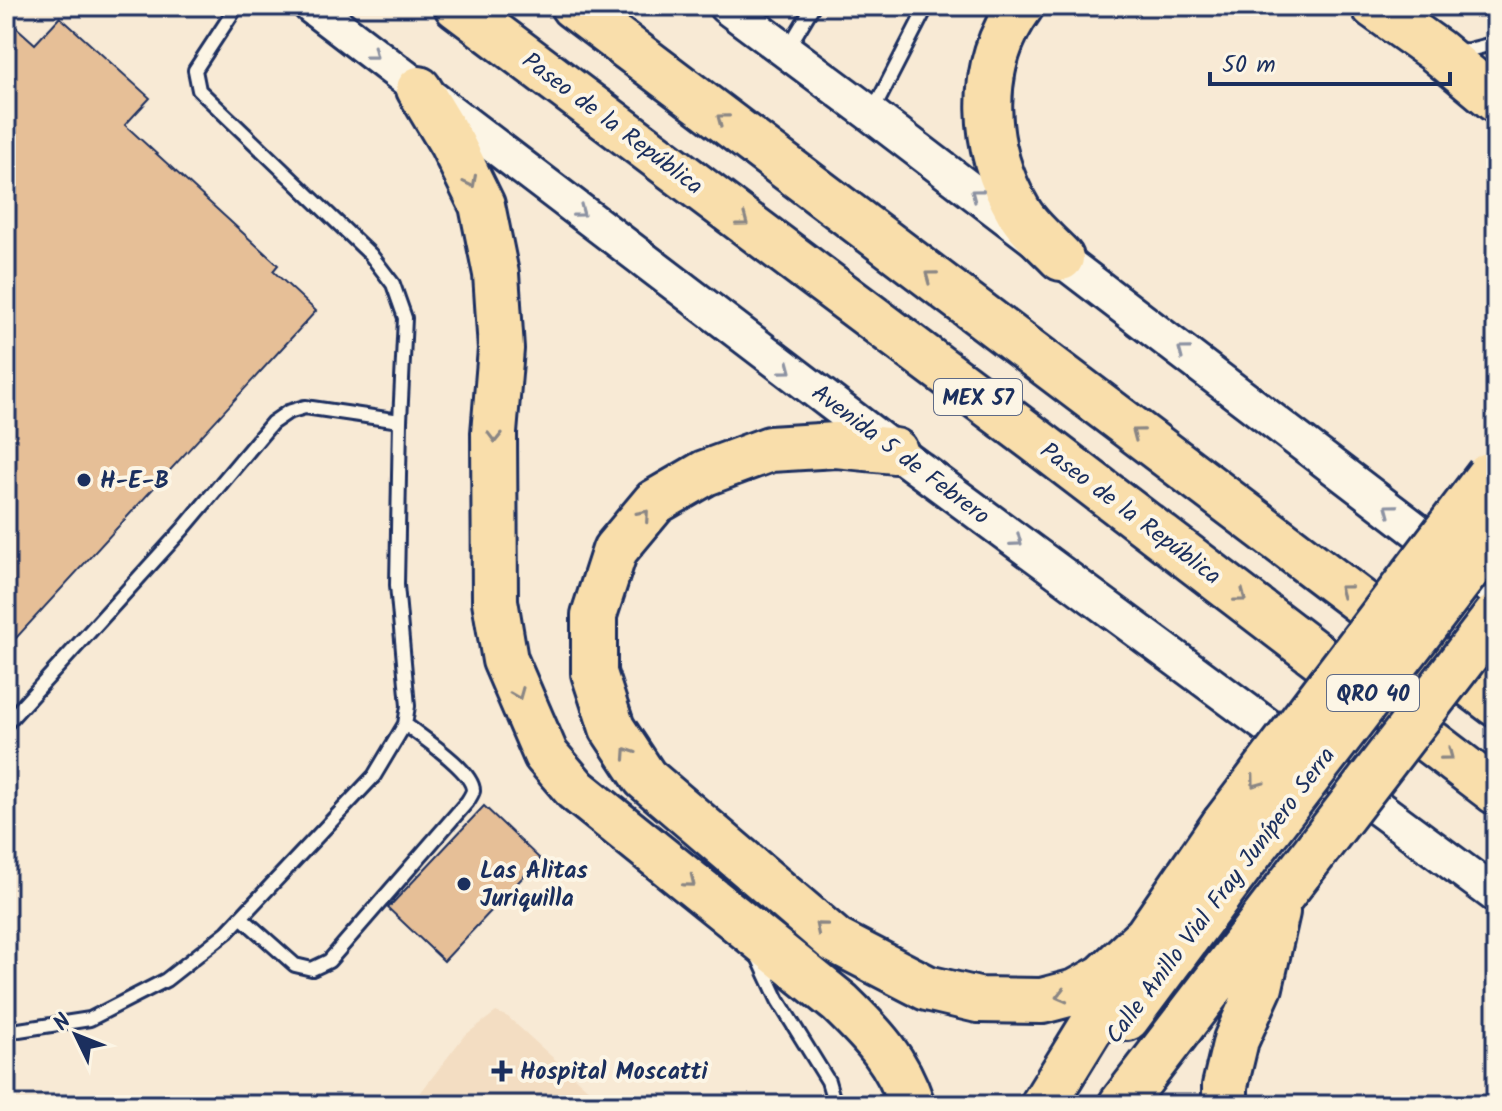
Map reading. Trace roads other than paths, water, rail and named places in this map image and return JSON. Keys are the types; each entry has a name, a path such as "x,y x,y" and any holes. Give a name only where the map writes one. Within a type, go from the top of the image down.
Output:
{"highway":[{"name":"Paseo de la República","path":"457,6 1034,439 1496,792"},
{"name":"MEX 57","path":"573,6 1496,704"},
{"path":"1021,6 999,48 990,85 989,122 995,159 1020,214 1061,258"},
{"path":"1374,6 1437,51 1496,100"},
{"path":"419,89 452,144 482,205 496,274 501,349 494,433 495,601 505,660 546,755 576,790 840,1003 880,1042 903,1078 912,1105"},
{"path":"895,451 836,445 770,449 705,473 655,502 615,550 594,615 594,673 612,728 645,778 836,941 927,988 978,1000 1042,1001 1076,992 1103,977 1147,936 1237,839 1492,469"},
{"name":"Calle Anillo Vial Fray Junípero Serra","path":"1063,1105 1237,839 1496,533"},
{"name":"Calle Anillo Vial Fray Junípero Serra","path":"1121,1105 1496,616"},
{"path":"1225,1105 1225,1086 1236,1040 1260,987 1291,884"},
{"path":"1043,1105 1147,936"}],"main road":[{"name":"Avenida 5 de Febrero","path":"311,6 895,451 1496,895"},
{"path":"726,6 1496,591"}],"lane":[{"path":"6,1032 90,1019 166,980 227,932 374,776 405,724 408,706 397,585 405,318 393,284 370,254 199,90 195,70 237,6"},
{"path":"786,51 813,6"},
{"path":"871,114 927,6"},
{"path":"1437,51 1469,50 1496,43"},
{"path":"6,724 183,529 272,423 288,412 305,407 400,421"},
{"path":"241,917 295,965 312,969 329,961 467,802 473,793 463,770 405,724"},
{"path":"743,925 778,1000 828,1081 835,1105"}],"place":[{"name":"H-E-B","path":"84,480"},
{"name":"Las Alitas Juriquilla","path":"464,884"},
{"name":"Hospital Moscatti","path":"502,1071"}]}
